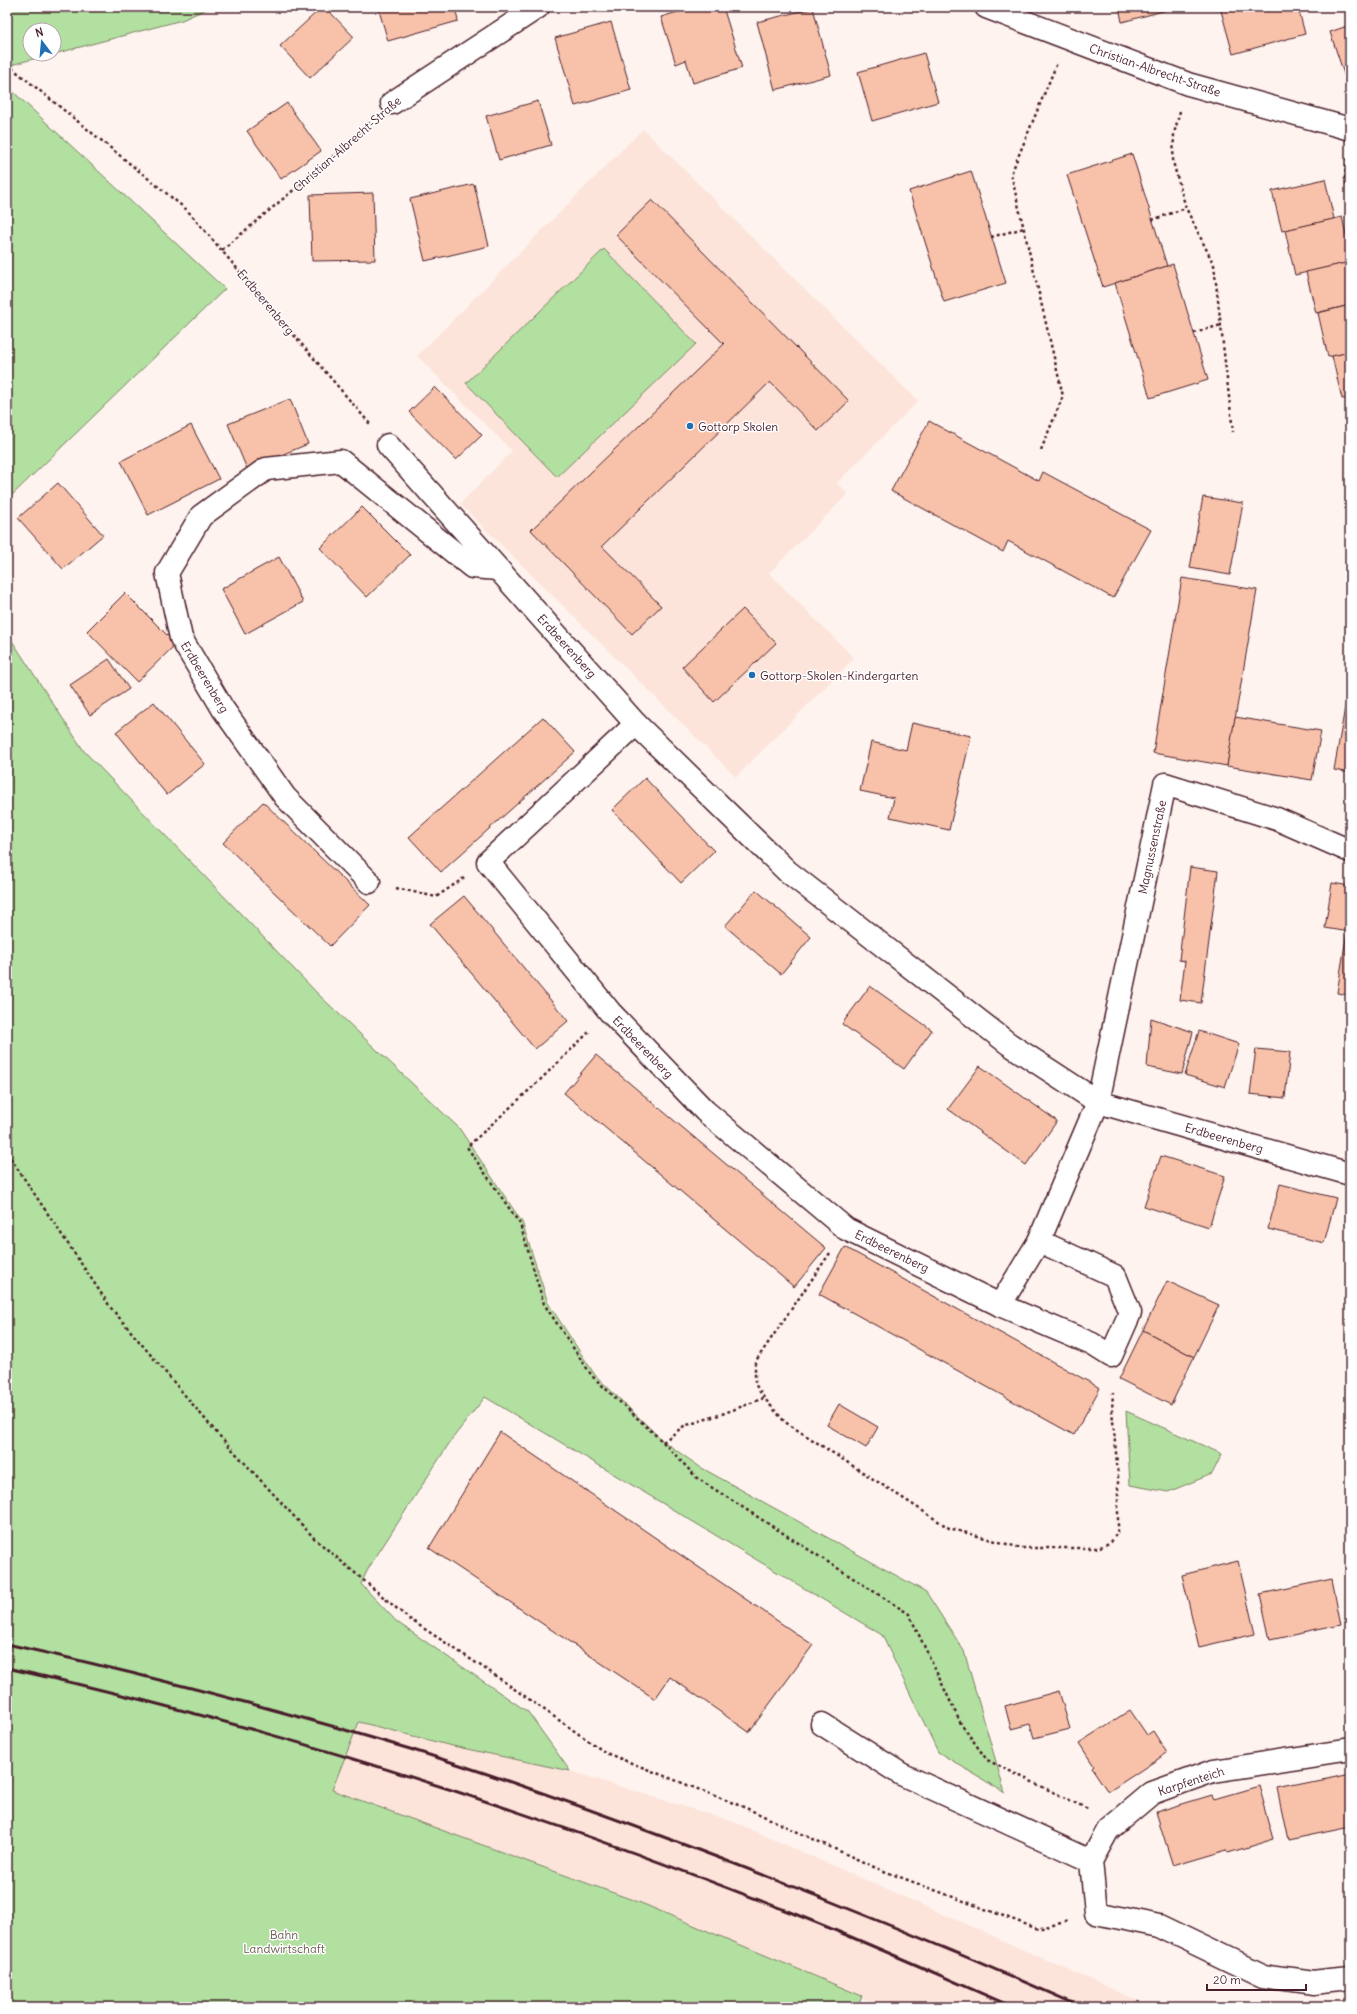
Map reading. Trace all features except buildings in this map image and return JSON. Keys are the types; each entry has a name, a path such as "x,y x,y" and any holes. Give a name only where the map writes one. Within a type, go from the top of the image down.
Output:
{"street":[{"name":"Christian-Albrecht-Straße","path":"392,103 538,7"},
{"name":"Christian-Albrecht-Straße","path":"986,7 1188,84 1350,129"},
{"name":"Erdbeerenberg","path":"388,445 636,724 787,871 1009,1044 1098,1102 1350,1174"},
{"name":"Erdbeerenberg","path":"369,882 285,797 223,709 181,638 168,573 201,516 266,469 341,461 472,567 498,568"},
{"path":"488,862 636,724"},
{"name":"Magnussenstraße","path":"1098,1102 1165,784 1277,819 1350,851"},
{"name":"Erdbeerenberg","path":"488,862 610,1012 705,1111 846,1228 1000,1305 1092,1344 1111,1356 1130,1313 1115,1276 1039,1241"},
{"path":"1000,1305 1039,1241 1098,1102"},
{"path":"822,1724 901,1774 1091,1861 1096,1913 1159,1926 1263,1976 1313,1982 1350,1979"},
{"name":"Karpfenteich","path":"1091,1861 1108,1830 1152,1793 1213,1771 1350,1750"}],"path":[{"path":"1041,450 1063,396 1011,174 1067,39"},
{"name":"Erdbeerenberg","path":"7,64 187,210 388,445"},
{"path":"1188,84 1174,134 1173,162 1186,208 1214,265 1233,432"},
{"name":"Christian-Albrecht-Straße","path":"222,250 327,162 392,103"},
{"path":"1348,156 1345,179 1350,194"},
{"path":"1152,220 1186,208"},
{"path":"991,237 1024,228"},
{"path":"1194,333 1221,325"},
{"path":"369,882 436,897 488,862"},
{"path":"610,1012 538,1082 467,1147 520,1224 544,1304 592,1376 663,1442 697,1478 909,1614 961,1724 987,1760 1087,1808 1108,1830"},
{"path":"7,1153 111,1308 216,1432 315,1539 408,1618 493,1674 606,1753 746,1808 876,1868 1038,1929"},
{"path":"846,1228 755,1362 755,1384 764,1398 785,1422 949,1528 1020,1548 1098,1548 1111,1542 1118,1531 1118,1474 1112,1410 1113,1393"},
{"path":"663,1442 684,1426 722,1414 764,1398"}],"shaded area":[{"name":"Gottorp Skolen","path":"643,129 918,401 837,483 848,494 769,573 854,658 736,777 460,504 512,451 417,356"},
{"path":"359,1722 570,1771 734,1822 1153,2007 884,2007 641,1903 332,1790"}],"green space":[{"path":"7,7 211,7 182,20 62,52 62,22 22,22 22,62 7,66"},
{"path":"7,86 225,289 7,500"},
{"path":"604,249 696,344 557,477 466,383"},
{"name":"Bahn Landwirtschaft","path":"7,633 84,751 318,994 459,1128 522,1222 548,1303 595,1375 663,1441 700,1467 926,1592 964,1651 1005,1793 938,1752 882,1635 485,1397 452,1439 368,1569 361,1584 397,1622 528,1712 570,1771 448,1745 359,1722 332,1790 641,1903 862,1996 857,2007 7,2007"},
{"path":"1126,1411 1222,1454 1212,1474 1168,1492 1130,1485"}],"railway":[{"path":"7,1644 109,1667 260,1706 443,1759 637,1827 773,1879 928,1941 1082,2007"},
{"path":"7,1668 204,1716 399,1773 496,1805 592,1838 811,1920 1013,2007"}],"place":[{"name":"Gottorp Skolen","path":"690,426"},
{"name":"Gottorp-Skolen-Kindergarten","path":"752,675"}]}
